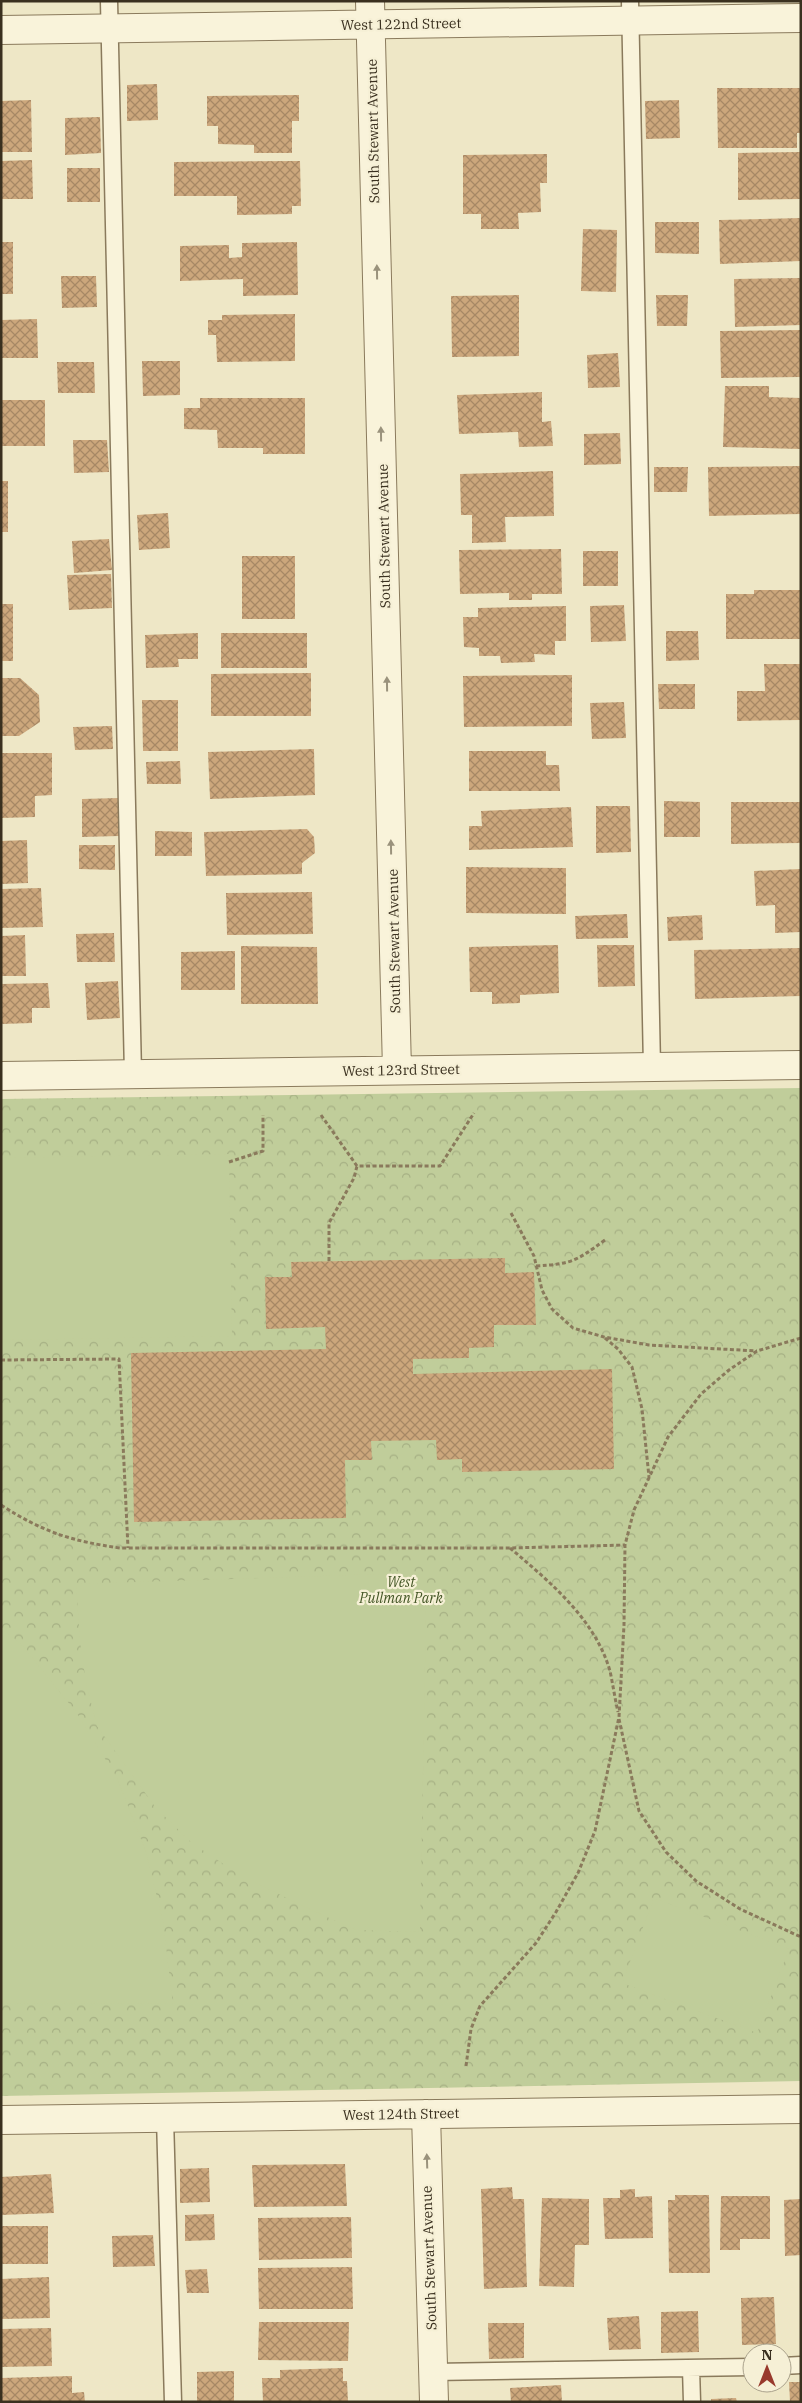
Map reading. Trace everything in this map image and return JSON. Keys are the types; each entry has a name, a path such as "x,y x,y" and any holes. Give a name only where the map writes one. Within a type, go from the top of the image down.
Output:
{"street":[{"name":"West 122nd Street","path":"1,30 110,28 371,13 630,11 801,18"},
{"name":"South Stewart Avenue","path":"371,13 397,1070"},
{"name":"West 123rd Street","path":"1,1076 801,1065"},
{"name":"West 124th Street","path":"1,2120 801,2109"},
{"name":"South Stewart Avenue","path":"426,2114 434,2402"}],"lane":[{"path":"110,1 133,1074"},
{"path":"630,11 652,1067"},
{"path":"165,2118 173,2402"},
{"path":"433,2372 742,2367"},
{"path":"691,2368 692,2402"}],"path":[{"path":"357,1166 440,1166 474,1113"},
{"path":"229,1162 263,1151 263,1115"},
{"path":"321,1115 357,1166 354,1178 329,1223 330,1261"},
{"path":"511,1213 534,1256 542,1290 552,1309 573,1328 604,1337 648,1345 758,1351"},
{"path":"536,1266 561,1264 579,1259 605,1240"},
{"path":"604,1337 618,1349 632,1367 642,1409 649,1478"},
{"path":"466,2066 471,2029 480,2006 536,1943 578,1873 595,1831 619,1717 624,1625 625,1545 634,1510 668,1437 701,1394 729,1370 758,1351 801,1338"},
{"path":"1,1360 119,1359 128,1548"},
{"path":"1,1505 57,1536 88,1544 128,1548 510,1548 625,1545"},
{"path":"510,1548 567,1598 596,1640 609,1670 640,1811 666,1852 696,1881 740,1909 801,1937"}],"green space":[{"name":"West Pullman Park","path":"801,1088 801,2081 1,2096 1,1099"},
{"path":"229,1154 232,1336 1,1340 1,1158"},
{"path":"383,1574 426,1612 420,1932 356,1930 240,1875 192,1843 156,1808 97,1726 86,1683 80,1641 76,1584"},
{"path":"1,1629 21,1644 76,1712 117,1778 146,1852 163,1922 173,2004 1,2003"},
{"path":"654,1898 789,1949 757,2033 622,1983"}],"building":[{"path":"157,84 158,120 127,121 127,85"},
{"path":"717,88 801,88 801,133 797,133 797,148 718,148"},
{"path":"299,95 299,121 292,121 292,153 254,153 254,145 218,144 218,126 207,126 207,96"},
{"path":"31,100 32,152 1,152 1,101"},
{"path":"679,100 680,138 646,139 645,101"},
{"path":"100,117 101,153 65,155 65,118"},
{"path":"801,152 801,199 738,200 738,153"},
{"path":"547,154 547,183 540,183 541,212 518,213 519,229 481,229 481,214 463,214 463,155"},
{"path":"32,160 33,199 1,199 1,161"},
{"path":"300,161 301,206 292,206 292,214 237,215 237,196 174,196 174,162"},
{"path":"67,168 100,168 100,202 67,202"},
{"path":"801,218 801,261 720,264 719,220"},
{"path":"655,222 699,222 699,254 655,253"},
{"path":"583,229 617,230 616,292 581,291"},
{"path":"1,242 13,242 13,294 1,294"},
{"path":"297,242 298,295 243,296 243,279 180,281 180,246 229,245 229,258 242,257 242,243"},
{"path":"61,276 96,276 97,307 62,308"},
{"path":"801,278 801,325 735,327 734,279"},
{"path":"519,295 519,356 452,357 451,296"},
{"path":"656,295 688,295 687,326 657,326"},
{"path":"295,314 295,361 217,362 216,335 208,335 208,320 222,320 222,315"},
{"path":"37,319 38,358 1,358 1,320"},
{"path":"801,330 801,377 721,378 720,331"},
{"path":"618,353 620,387 588,388 587,355"},
{"path":"142,361 180,361 180,395 143,396"},
{"path":"57,362 94,362 95,393 58,393"},
{"path":"725,386 769,386 769,397 801,398 801,449 723,447"},
{"path":"542,392 542,422 551,421 553,446 519,447 518,432 459,434 457,395"},
{"path":"200,398 305,398 305,454 263,454 263,448 218,448 217,430 184,429 184,408 200,408"},
{"path":"1,400 45,400 45,446 1,446"},
{"path":"620,433 621,464 584,465 584,434"},
{"path":"73,440 107,440 109,472 74,473"},
{"path":"801,466 801,514 709,516 708,467"},
{"path":"654,467 688,467 687,492 654,492"},
{"path":"553,471 554,516 505,517 506,542 472,543 472,515 461,515 460,474"},
{"path":"1,481 8,481 8,532 1,532"},
{"path":"168,513 170,548 139,550 137,515"},
{"path":"109,539 112,570 74,573 72,541"},
{"path":"561,549 562,594 532,594 532,600 509,600 509,593 460,594 459,550"},
{"path":"583,551 618,551 618,586 583,586"},
{"path":"242,556 295,556 295,619 242,619"},
{"path":"111,574 112,608 69,610 67,575"},
{"path":"754,590 801,590 801,639 726,639 726,594 754,594"},
{"path":"1,604 13,604 13,661 1,661"},
{"path":"624,605 626,641 591,642 590,606"},
{"path":"566,606 566,641 555,641 555,655 534,654 535,662 501,663 500,656 479,656 479,648 464,647 463,617 478,617 478,608"},
{"path":"666,631 698,631 699,660 666,661"},
{"path":"198,633 198,659 178,659 179,667 146,668 145,635"},
{"path":"221,633 307,633 307,668 221,668"},
{"path":"764,664 801,664 801,720 737,721 737,691 765,691"},
{"path":"311,673 311,716 211,716 211,674"},
{"path":"572,675 572,726 464,727 463,676"},
{"path":"1,678 20,678 39,695 40,722 19,736 1,736"},
{"path":"658,684 695,684 695,709 659,709"},
{"path":"142,700 178,700 178,751 143,751"},
{"path":"624,702 626,738 592,739 590,703"},
{"path":"112,726 113,749 75,750 73,727"},
{"path":"314,749 315,795 210,799 208,752"},
{"path":"469,751 546,751 546,765 559,765 560,791 469,791"},
{"path":"1,753 52,753 52,795 35,796 35,817 1,818"},
{"path":"180,761 181,784 147,784 146,762"},
{"path":"119,798 119,836 82,837 82,799"},
{"path":"664,801 700,802 700,837 664,837"},
{"path":"731,802 801,802 801,843 731,844"},
{"path":"596,806 630,806 631,852 596,853"},
{"path":"571,807 573,847 469,850 469,826 482,826 481,811"},
{"path":"307,829 314,837 315,853 302,863 302,874 206,876 204,832"},
{"path":"155,831 192,832 192,856 155,856"},
{"path":"27,840 28,883 1,884 1,841"},
{"path":"79,845 115,845 115,870 79,869"},
{"path":"466,867 566,868 566,914 466,913"},
{"path":"801,869 801,932 775,933 775,905 756,906 754,871"},
{"path":"41,888 43,927 1,928 1,889"},
{"path":"312,892 313,934 227,935 226,893"},
{"path":"627,914 628,938 576,939 575,916"},
{"path":"702,915 703,940 668,941 667,917"},
{"path":"114,933 115,962 77,962 76,934"},
{"path":"25,935 26,976 1,976 1,936"},
{"path":"558,945 559,993 520,995 520,1003 492,1004 492,992 470,992 469,947"},
{"path":"597,945 634,945 635,986 598,987"},
{"path":"241,946 317,947 318,1004 241,1004"},
{"path":"801,948 801,996 695,999 694,950"},
{"path":"235,951 235,990 181,990 181,952"},
{"path":"118,981 120,1018 87,1020 85,983"},
{"path":"48,983 50,1008 32,1008 32,1023 1,1024 1,984"},
{"path":"505,1258 505,1273 534,1272 536,1325 494,1325 494,1347 469,1348 469,1358 413,1359 413,1374 612,1369 614,1469 462,1472 462,1459 437,1460 436,1440 371,1441 372,1460 345,1460 346,1518 134,1522 131,1353 326,1349 325,1327 266,1329 265,1277 292,1277 291,1262"},
{"path":"345,2164 347,2206 254,2207 252,2165"},
{"path":"209,2168 210,2202 180,2203 180,2169"},
{"path":"51,2174 54,2213 1,2215 1,2177"},
{"path":"512,2187 513,2199 524,2199 527,2287 484,2289 481,2189"},
{"path":"635,2189 635,2197 652,2196 653,2238 605,2239 603,2198 620,2198 620,2190"},
{"path":"675,2195 709,2195 710,2273 669,2273 668,2200 675,2200"},
{"path":"721,2196 770,2196 770,2239 740,2239 740,2250 720,2250"},
{"path":"542,2198 589,2199 589,2245 575,2245 574,2287 539,2286"},
{"path":"801,2199 801,2255 785,2256 784,2200"},
{"path":"214,2214 215,2240 185,2241 185,2215"},
{"path":"351,2217 352,2258 259,2260 258,2218"},
{"path":"1,2226 48,2226 48,2264 1,2264"},
{"path":"153,2235 155,2266 113,2267 112,2236"},
{"path":"352,2267 353,2309 259,2309 258,2268"},
{"path":"207,2269 209,2293 187,2293 185,2270"},
{"path":"49,2277 50,2318 1,2319 1,2279"},
{"path":"774,2297 776,2343 742,2343 742,2345 741,2298"},
{"path":"698,2311 699,2352 661,2353 661,2312"},
{"path":"639,2316 641,2349 609,2350 607,2318"},
{"path":"259,2322 349,2322 348,2361 258,2360"},
{"path":"488,2323 524,2323 524,2358 489,2359"},
{"path":"51,2328 52,2366 1,2367 1,2329"},
{"path":"343,2368 343,2381 347,2381 348,2402 263,2402 262,2378 280,2378 280,2370"},
{"path":"234,2371 234,2402 197,2402 197,2372"},
{"path":"72,2376 72,2393 84,2392 85,2402 1,2402 1,2378"},
{"path":"792,2382 801,2382 801,2402 790,2402"},
{"path":"561,2385 562,2402 511,2402 510,2388"},
{"path":"736,2398 737,2402 711,2402 711,2399"}]}
